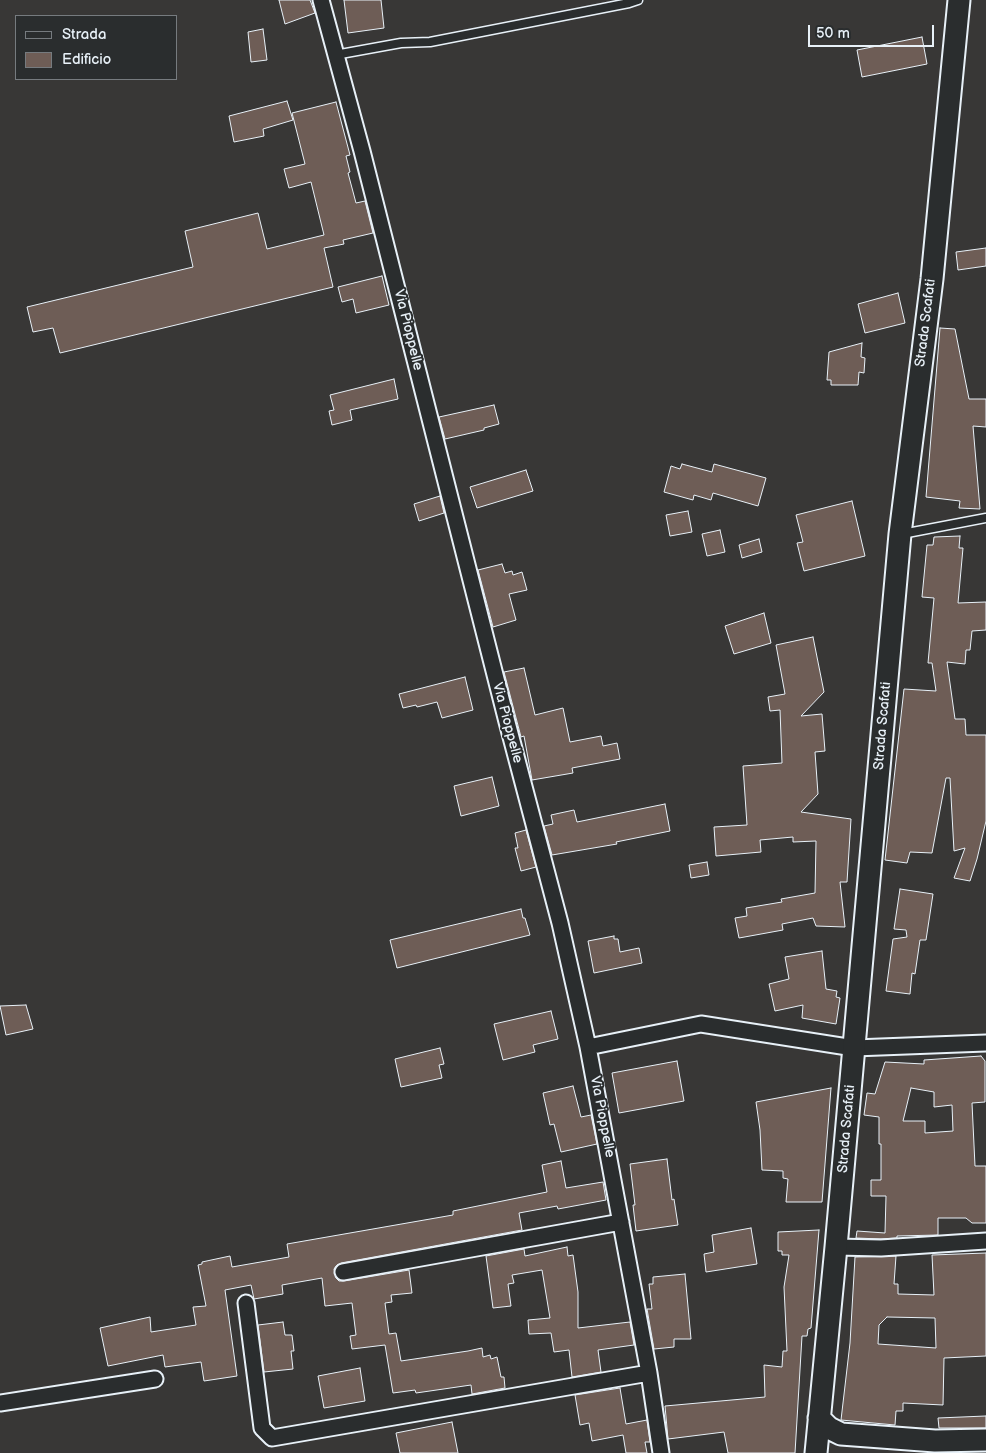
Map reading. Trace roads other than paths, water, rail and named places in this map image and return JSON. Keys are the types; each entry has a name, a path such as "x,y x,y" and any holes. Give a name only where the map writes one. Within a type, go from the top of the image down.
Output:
{"street":[{"name":"Via Pioppelle","path":"321,0 364,160 504,713 546,866 588,1047 622,1222 661,1453"},
{"name":"Strada Scafati","path":"816,1453 900,534 932,279 959,0"},
{"path":"588,1047 701,1024 854,1048 986,1043"},
{"path":"343,1272 622,1222"},
{"path":"836,1248 881,1248 986,1241"},
{"path":"246,1303 262,1428 272,1438 649,1373"},
{"path":"0,1404 155,1379"},
{"path":"819,1418 829,1428 841,1434 935,1441 986,1440"}],"lane":[{"path":"335,55 401,43 430,42 638,0"},
{"path":"900,534 986,518"}]}
